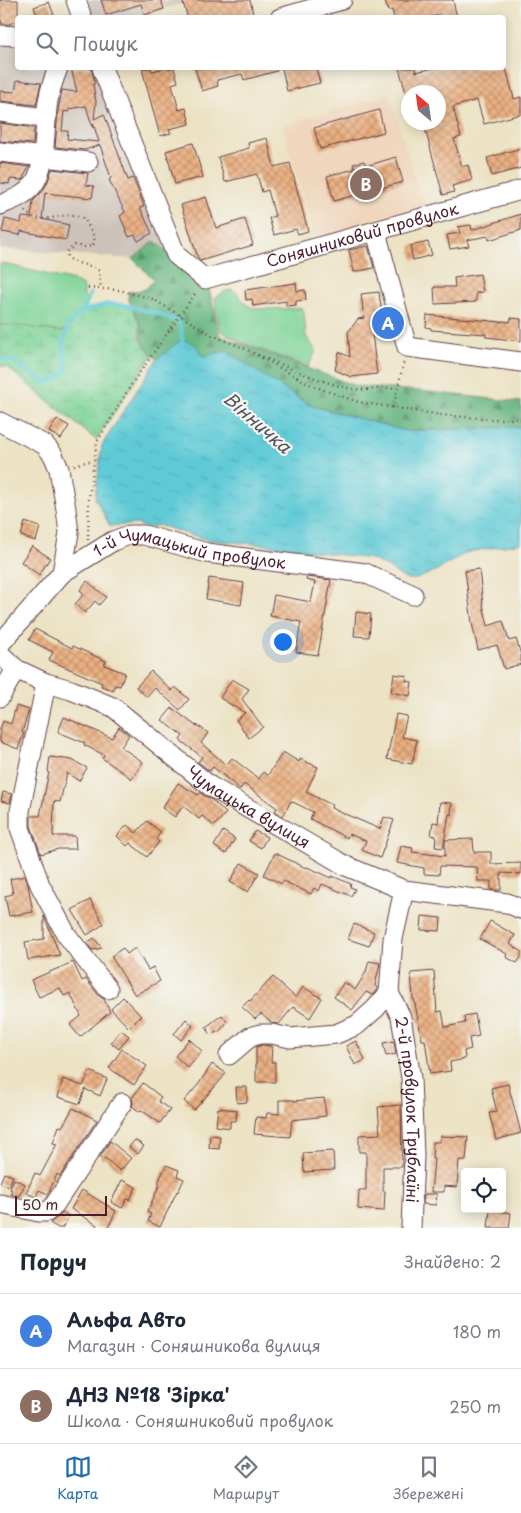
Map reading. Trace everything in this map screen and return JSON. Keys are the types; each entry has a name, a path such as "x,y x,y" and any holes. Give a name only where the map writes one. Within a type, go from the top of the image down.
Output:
{"street":[{"path":"76,0 81,15"},
{"path":"290,15 342,0"},
{"path":"0,35 15,36"},
{"path":"0,205 22,195 34,185 38,177 43,157 48,98 57,70"},
{"path":"103,70 176,256 205,280"},
{"path":"0,112 45,118"},
{"path":"0,152 88,162"},
{"name":"Соняшниковий провулок","path":"205,280 521,190"},
{"path":"376,232 407,347 521,362"},
{"path":"0,422 45,445 53,456 58,469 70,533 62,573"},
{"name":"1-й Чумацький провулок","path":"0,644 62,573 113,541 128,535 144,535 207,554 365,573 413,595"},
{"name":"Чумацька вулиця","path":"0,654 16,670 113,707 210,786 346,866 404,890 507,904 521,909"},
{"path":"0,697 16,670"},
{"path":"46,683 20,811 20,828 28,856 40,885 66,934 108,989"},
{"path":"229,1055 250,1037 260,1034 272,1034 290,1038 336,1034 357,1025 375,1009 390,993 393,939 404,890"},
{"name":"2-й провулок Трублаїні","path":"390,993 401,1017 411,1078 414,1156 411,1228"},
{"path":"0,1204 47,1212 53,1207 122,1103"}],"path":[{"path":"22,195 24,211 28,215 48,219 79,216 85,220 95,242 92,246 88,247 76,245 66,252 66,256 69,260 94,266 99,271 101,289"},
{"path":"87,558 89,497 97,442 131,385 205,280"},
{"path":"88,288 119,290 153,299 212,335 252,353 328,382 352,389 397,388"},
{"path":"393,408 407,347"},
{"path":"252,353 296,378 332,394 358,402 441,415 521,419"},
{"path":"58,469 94,460"}],"shaded area":[{"path":"84,0 193,0 145,15 90,15"},
{"path":"0,35 15,36 15,70 103,70 176,255 154,241 133,259 0,249"},
{"path":"389,94 428,217 318,249 282,125"}],"green space":[{"path":"154,241 208,284 220,336 356,386 521,402 521,427 406,431 309,405 226,351 202,356 182,339 157,359 150,353 142,340 140,323 128,298 129,292 146,289 154,280 133,259"},
{"path":"0,263 74,281 84,287 84,295 87,300 77,319 70,327 61,332 0,325"},
{"path":"232,290 253,308 301,308 304,312 306,336 316,351 308,367 243,343 221,331 215,298 226,291"},
{"path":"107,304 132,307 140,325 140,339 152,355 96,440 7,367 0,366 0,325 61,332 67,330 81,312"}],"water":[{"path":"182,339 196,345 202,356 226,351 309,405 406,431 521,427 521,543 468,552 417,579 405,579 388,567 371,559 268,545 209,540 158,525 153,527 143,527 138,524 110,526 95,498 102,445 157,359"}],"building":[{"path":"0,0 18,0 18,15 15,15 15,22 2,24"},
{"path":"101,0 161,0 164,9 144,15 141,4 106,15"},
{"path":"182,0 250,0 253,15 230,15 187,15"},
{"path":"385,0 453,0 456,15 393,15 392,10 388,11"},
{"path":"49,2 54,15 37,15 34,7"},
{"path":"506,68 514,99 521,97 521,114 484,124 477,100 453,107 461,137 454,139 462,167 468,165 472,180 452,186 454,192 443,195 425,130 446,130 446,85 404,85 400,70 416,70 416,72 425,70 506,70"},
{"path":"72,70 92,70 95,83 93,84 96,102 94,119 104,114 128,180 133,178 144,206 140,208 152,233 138,241 135,235 129,237 120,216 125,212 109,180 111,178 100,145 85,150 55,147 62,90 77,92","holes":["86,106 93,128 93,123 99,142 67,139 68,131 62,131 64,111 69,112 69,109"]},
{"path":"142,70 175,70 178,82 172,84 179,110 186,108 190,124 169,129 171,133 160,136"},
{"path":"196,70 277,70 244,80 242,74 217,80 218,86 202,91"},
{"path":"282,70 317,70 320,83 287,91"},
{"path":"17,80 41,83 36,105 0,101 0,91 15,92"},
{"path":"379,110 384,132 320,149 314,128"},
{"path":"0,123 34,128 33,144 0,141"},
{"path":"267,138 274,167 290,163 308,231 298,234 296,229 274,235 269,218 275,216 268,190 262,192 257,174 225,182 218,157 249,148 248,143"},
{"path":"193,143 203,177 175,184 166,151"},
{"path":"521,148 521,168 492,176 487,158"},
{"path":"396,157 403,182 334,201 327,176 355,169 353,164 364,161 366,166"},
{"path":"0,163 29,167 22,180 10,179 9,184 0,183"},
{"path":"52,169 88,173 86,185 94,186 92,198 45,193 42,219 69,225 66,240 21,231 20,235 2,232 5,219 21,223 22,217 31,218 33,201 43,191"},
{"path":"206,197 216,228 245,219 253,245 200,261 181,205"},
{"path":"521,214 521,230 489,240 488,236 467,240 469,246 450,249 447,235 460,233 458,227 471,225 472,230"},
{"path":"428,242 432,255 413,260 410,246"},
{"path":"368,246 374,268 354,272 349,250"},
{"path":"480,274 483,292 476,293 476,302 435,304 434,287 455,287 454,278"},
{"path":"296,283 297,291 305,290 306,300 296,301 296,305 286,306 286,301 253,306 252,299 246,300 245,290"},
{"path":"379,292 382,316 387,316 391,332 372,334 377,374 351,377 335,370 339,352 350,357 348,332 358,319 364,318 361,294"},
{"path":"427,315 502,322 510,322 511,318 521,319 521,341 486,337 486,334 431,330 431,328 426,327"},
{"path":"57,419 69,426 61,439 49,432"},
{"path":"25,522 40,527 36,541 21,536"},
{"path":"32,546 50,558 39,575 21,562"},
{"path":"479,569 483,605 488,626 503,621 509,641 516,639 521,655 521,664 504,669 497,645 478,650 472,623 465,571"},
{"path":"307,577 331,580 318,655 296,652 301,622 270,616 274,595 311,602 315,582 306,580"},
{"path":"209,578 244,583 241,605 206,599"},
{"path":"87,581 106,597 99,605 95,601 85,613 75,604 84,594 80,590"},
{"path":"356,612 371,614 369,637 354,636"},
{"path":"35,629 72,648 73,646 106,661 104,665 125,673 120,686 115,685 113,690 101,686 102,683 49,660 53,652 29,640"},
{"path":"151,671 172,691 175,687 189,699 180,710 155,688 147,697 136,687"},
{"path":"394,674 407,676 406,681 412,682 410,696 391,692"},
{"path":"232,679 249,689 242,699 263,727 249,738 236,720 245,713 220,698"},
{"path":"16,706 29,710 18,749 0,742 0,729 3,721 11,724"},
{"path":"172,708 208,733 201,743 226,765 232,758 259,779 263,772 268,775 283,752 299,762 300,759 318,767 306,792 332,805 331,808 380,829 384,817 394,820 380,858 362,850 366,841 349,834 347,838 310,819 313,812 291,801 283,816 275,811 277,808 244,784 240,789 213,767 210,771 198,762 202,757 180,740 183,736 162,720"},
{"path":"396,714 407,716 402,737 417,740 412,764 387,759"},
{"path":"64,717 112,738 119,727 129,735 121,747 143,762 132,779 102,758 104,755 84,745 85,743 58,732"},
{"path":"50,757 72,760 87,768 79,781 67,773 60,802 54,801 53,836 75,836 76,849 58,849 41,854 31,826 31,816 40,816 49,772"},
{"path":"178,783 198,795 200,793 212,800 226,813 214,826 202,816 199,819 183,806 175,817 162,808"},
{"path":"3,792 12,794 10,803 1,801"},
{"path":"440,802 452,803 443,848 435,847 436,836 431,835 433,822 438,823"},
{"path":"147,821 161,832 156,839 159,842 147,857 130,843 127,846 117,836 127,825 136,833"},
{"path":"223,831 235,839 226,854 214,846"},
{"path":"255,831 267,837 261,848 249,841"},
{"path":"473,839 474,852 491,852 491,864 521,863 521,874 501,873 501,890 491,890 491,881 478,881 477,867 440,866 439,875 424,874 424,868 397,863 401,846 413,848 412,852 445,856 445,840"},
{"path":"275,853 306,868 351,884 350,887 355,889 351,896 322,884 319,891 314,888 311,894 283,881 282,884 264,875"},
{"path":"241,863 259,873 248,892 230,882"},
{"path":"25,876 33,912 9,916 5,896 13,894 10,879"},
{"path":"90,900 104,924 87,935 72,910"},
{"path":"44,916 60,955 28,960 25,942 44,939"},
{"path":"422,916 441,918 440,931 421,930"},
{"path":"490,921 515,935 510,944 521,951 521,957 517,963 506,957 507,954 480,939"},
{"path":"354,924 374,932 369,946 348,939"},
{"path":"94,938 102,948 92,950 87,943"},
{"path":"123,948 127,954 135,948 148,970 153,967 160,981 135,995 111,956"},
{"path":"369,961 380,963 375,986 378,988 372,995 366,992 352,1010 334,997 344,982 355,990 366,972"},
{"path":"73,962 82,981 86,979 99,996 104,999 110,1012 80,1037 70,1025 81,1016 70,993 64,996 60,988 39,997 31,980"},
{"path":"434,971 437,1012 442,1011 445,1027 465,1023 464,1016 475,1014 479,1036 469,1038 471,1049 464,1051 465,1059 450,1062 451,1071 430,1074 425,1040 422,1040 413,999 411,973"},
{"path":"273,977 296,998 303,987 322,998 310,1018 293,1007 279,1024 272,1023 261,1014 255,1019 242,1007"},
{"path":"123,997 141,1016 129,1028 111,1009"},
{"path":"222,1015 227,1022 218,1033 216,1031 211,1035 206,1027"},
{"path":"186,1019 193,1026 181,1040 174,1034"},
{"path":"121,1030 129,1036 119,1049 111,1043"},
{"path":"189,1039 202,1051 188,1068 175,1056"},
{"path":"356,1041 365,1060 355,1065 346,1046"},
{"path":"394,1041 396,1054 386,1056 383,1043"},
{"path":"262,1045 272,1046 271,1062 275,1062 275,1082 256,1082 256,1047"},
{"path":"122,1049 147,1066 134,1085 109,1068"},
{"path":"212,1064 226,1073 194,1110 184,1101 198,1085"},
{"path":"90,1071 107,1079 100,1096 85,1089 80,1104 58,1097 63,1079 83,1086"},
{"path":"143,1083 161,1097 158,1101 170,1110 160,1123 132,1106 132,1098"},
{"path":"508,1084 521,1133 496,1140 489,1113 497,1112 491,1088"},
{"path":"236,1087 247,1087 247,1102 237,1103"},
{"path":"324,1098 326,1116 292,1120 290,1137 254,1134 256,1117 266,1118 267,1113 279,1114 279,1100 294,1101"},
{"path":"401,1105 402,1167 383,1167 384,1211 358,1209 359,1190 366,1190 366,1152 359,1152 359,1135 380,1134 378,1107"},
{"path":"73,1108 97,1120 60,1176 57,1174 48,1194 39,1190 36,1197 26,1193 35,1173 40,1176 57,1144 53,1143 59,1126 62,1127"},
{"path":"218,1108 237,1110 236,1121 230,1121 230,1128 216,1126"},
{"path":"210,1135 220,1136 219,1149 209,1148"},
{"path":"440,1136 468,1137 466,1161 459,1160 457,1187 444,1186 444,1192 431,1192 434,1159 432,1159 433,1142 439,1142"},
{"path":"135,1140 144,1146 138,1154 129,1147"},
{"path":"110,1141 131,1158 120,1171 105,1158 103,1160 100,1157"},
{"path":"333,1151 334,1170 304,1172 303,1153"},
{"path":"166,1165 179,1170 177,1176 184,1179 160,1227 148,1221 151,1214 147,1212 160,1184 158,1183"},
{"path":"4,1173 13,1176 9,1186 0,1183"},
{"path":"14,1179 25,1184 19,1196 10,1194"},
{"path":"122,1180 136,1187 130,1200 127,1199 122,1208 111,1202"},
{"path":"82,1190 116,1211 108,1228 95,1228 97,1225 71,1209"},
{"path":"424,1194 437,1194 436,1205 423,1204"},
{"path":"63,1213 69,1216 62,1228 58,1228 50,1223"},
{"path":"490,1213 511,1213 509,1228 488,1228"}],"waterway":[{"path":"83,312 90,294"},
{"name":"Вінничка","path":"0,360 12,361 46,383 57,379 67,370 63,345 69,324 81,312 107,304 125,305 177,321 181,326 183,343"}],"place":[{"name":"ДНЗ №18 'Зірка'","path":"366,184"},
{"name":"Альфа Авто","path":"388,323"}]}
